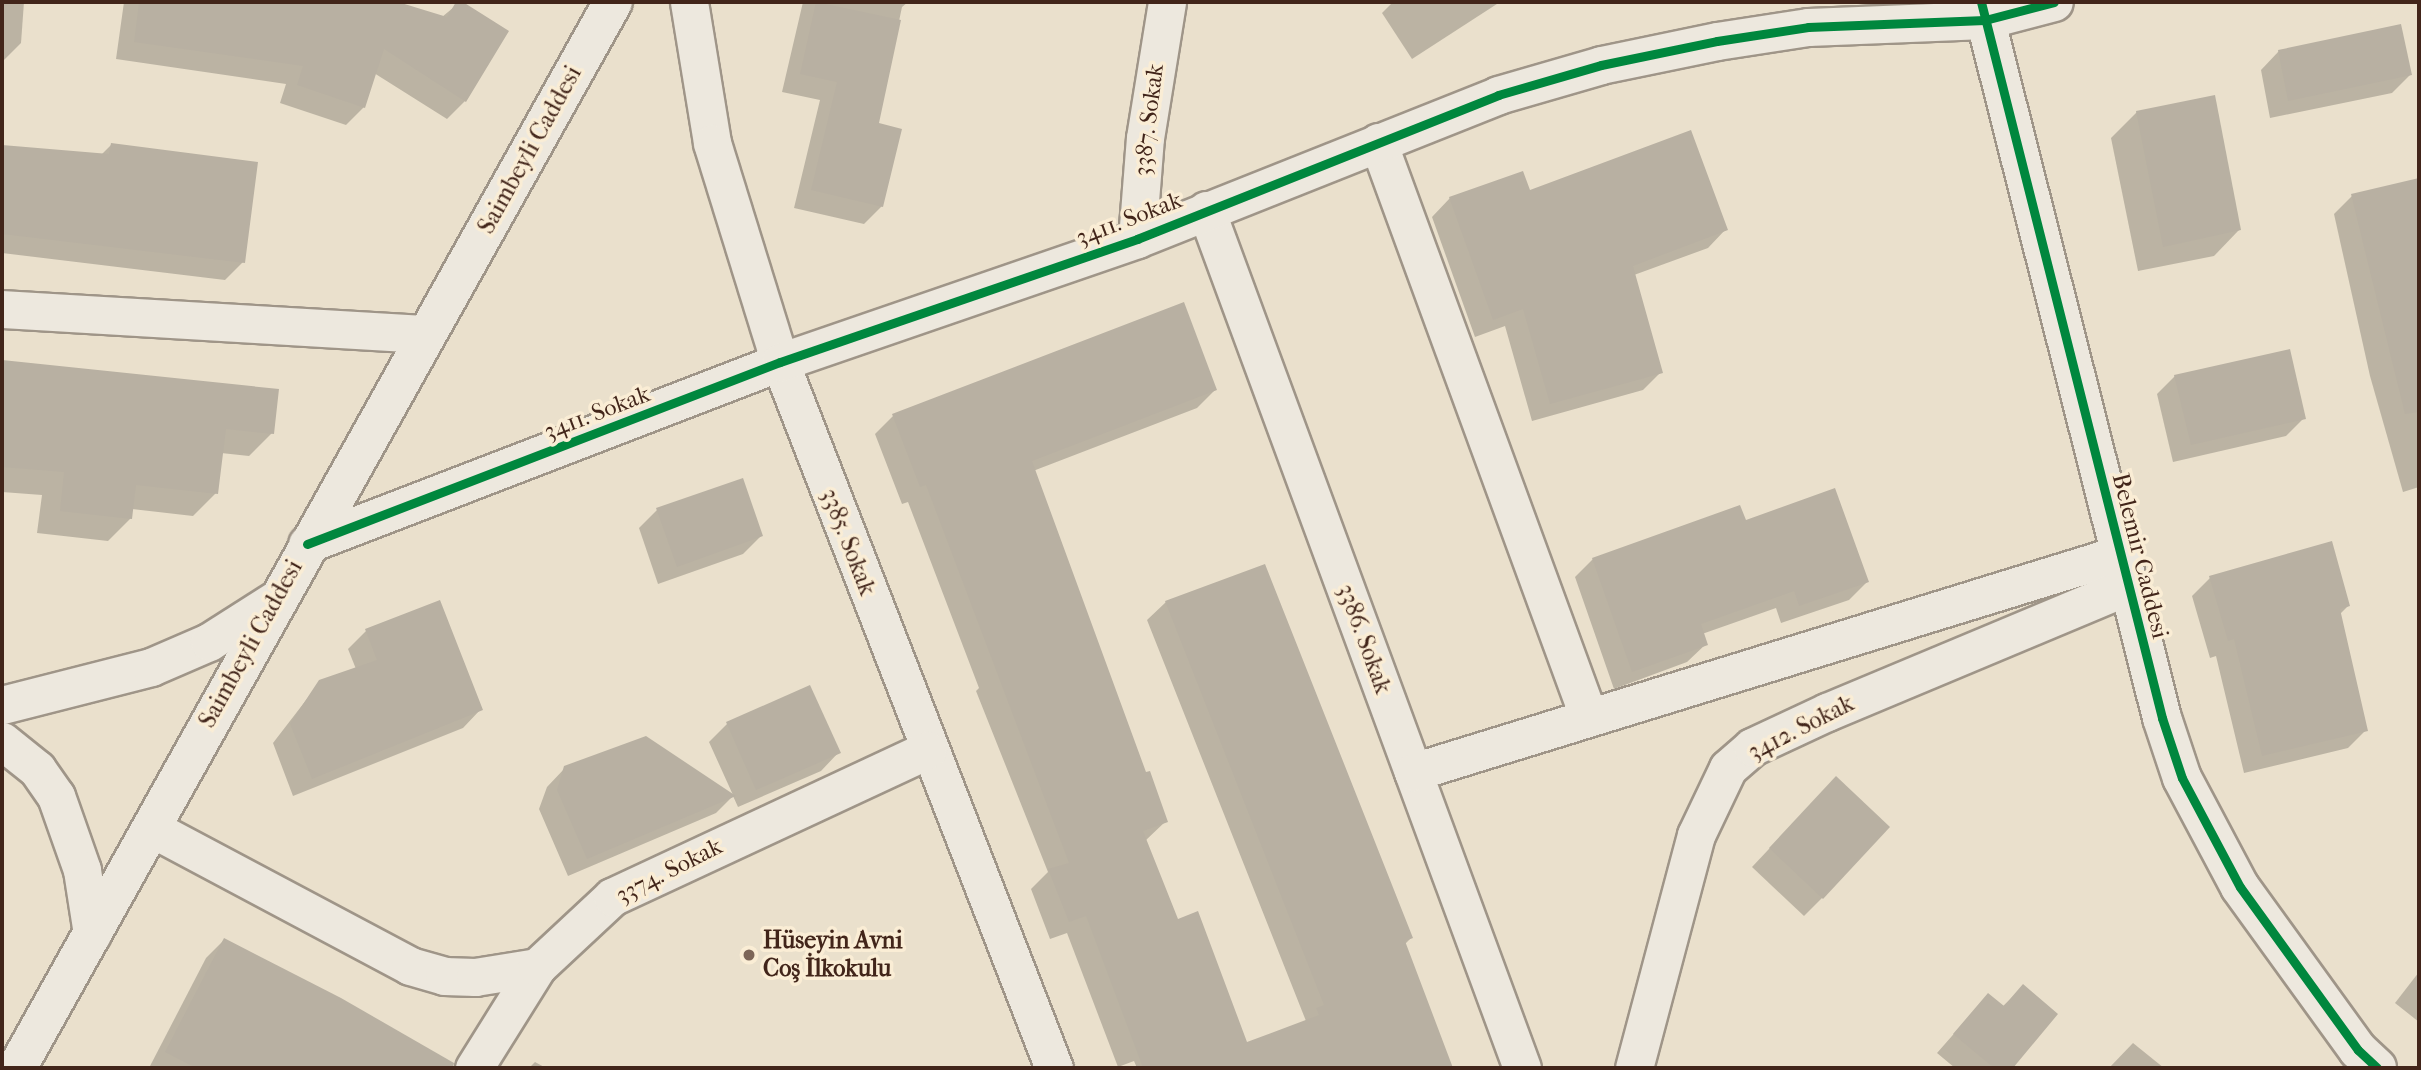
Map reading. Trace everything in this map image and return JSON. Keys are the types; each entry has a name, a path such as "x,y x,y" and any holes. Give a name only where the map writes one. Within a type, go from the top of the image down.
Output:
{"main road":[{"name":"Saimbeyli Caddesi","path":"17,1068 275,600 613,2"},
{"name":"Belemir Caddesi","path":"1983,11 2124,570 2182,778 2240,887 2358,1062"}],"street":[{"name":"3385. Sokak","path":"689,2 712,144 780,362 927,750 1054,1068"},
{"name":"3387. Sokak","path":"1137,239 1144,138 1167,2"},
{"name":"3411. Sokak","path":"307,544 780,362 1137,239 1511,91 1601,65 1717,41 1808,27 2054,2"},
{"path":"1378,142 1589,718"},
{"name":"3386. Sokak","path":"1206,210 1522,1068"},
{"path":"2,309 426,334"},
{"path":"1413,772 1589,718 2124,570"},
{"name":"3412. Sokak","path":"1634,1068 1696,835 1728,768 1752,747 2124,570"},
{"path":"2,705 152,667 209,642 275,600"},
{"path":"2,741 37,769 70,825 92,934"},
{"name":"3374. Sokak","path":"474,1068 537,967 612,897 927,750"},
{"path":"151,828 410,966 444,976 475,977 537,967"}],"building":[{"path":"139,2 398,2 447,17 456,2 463,2 509,31 466,102 384,49 365,108 297,85 303,66 134,42"},
{"path":"816,2 901,20 879,123 902,129 883,207 811,190 837,82 800,74"},
{"path":"2401,24 2412,75 2288,101 2278,50"},
{"path":"2215,95 2241,230 2163,247 2136,111"},
{"path":"1691,130 1728,230 1633,266 1663,373 1550,404 1523,309 1493,320 1449,197 1523,171 1530,190"},
{"path":"111,143 258,162 245,263 2,234 2,145 109,154"},
{"path":"2419,178 2419,412 2405,414 2351,194"},
{"path":"1184,302 1217,390 1032,461 1146,772 1150,771 1168,822 1143,831 1178,919 1198,911 1247,1042 1319,1015 1316,1008 1324,1005 1165,601 1265,564 1413,938 1405,941 1453,1068 1143,1068 1086,916 1069,922 1048,869 1069,863 926,485 920,487 892,414"},
{"path":"2290,349 2306,419 2191,445 2174,375"},
{"path":"2,360 279,389 274,434 226,429 218,494 136,485 132,519 60,511 64,472 2,467"},
{"path":"743,478 763,536 677,567 656,508"},
{"path":"1835,488 1869,582 1799,606 1794,591 1701,624 1708,645 1632,672 1592,558 1740,505 1746,520"},
{"path":"2332,541 2350,606 2340,609 2368,731 2262,756 2234,639 2228,641 2209,576"},
{"path":"440,600 483,710 312,779 290,724 319,680 377,660 365,629"},
{"path":"810,685 841,753 756,790 726,722"},
{"path":"646,736 736,796 587,859 557,790 564,766"},
{"path":"1836,776 1890,827 1823,899 1769,848"},
{"path":"224,938 341,998 454,1063 453,1068 196,1068 165,1052"},
{"path":"2023,984 2058,1014 2013,1068 1994,1068 1953,1034 1988,993 2004,1006"}],"cycle path":[{"path":"1981,2 2162,718 2182,778 2240,887 2358,1050 2377,1068"},
{"path":"307,544 780,362 1137,239 1498,95 1601,65 1717,41 1808,27 1985,20 2054,2"}],"place":[{"name":"Hüseyin Avni Coş İlkokulu","path":"749,955"}]}
